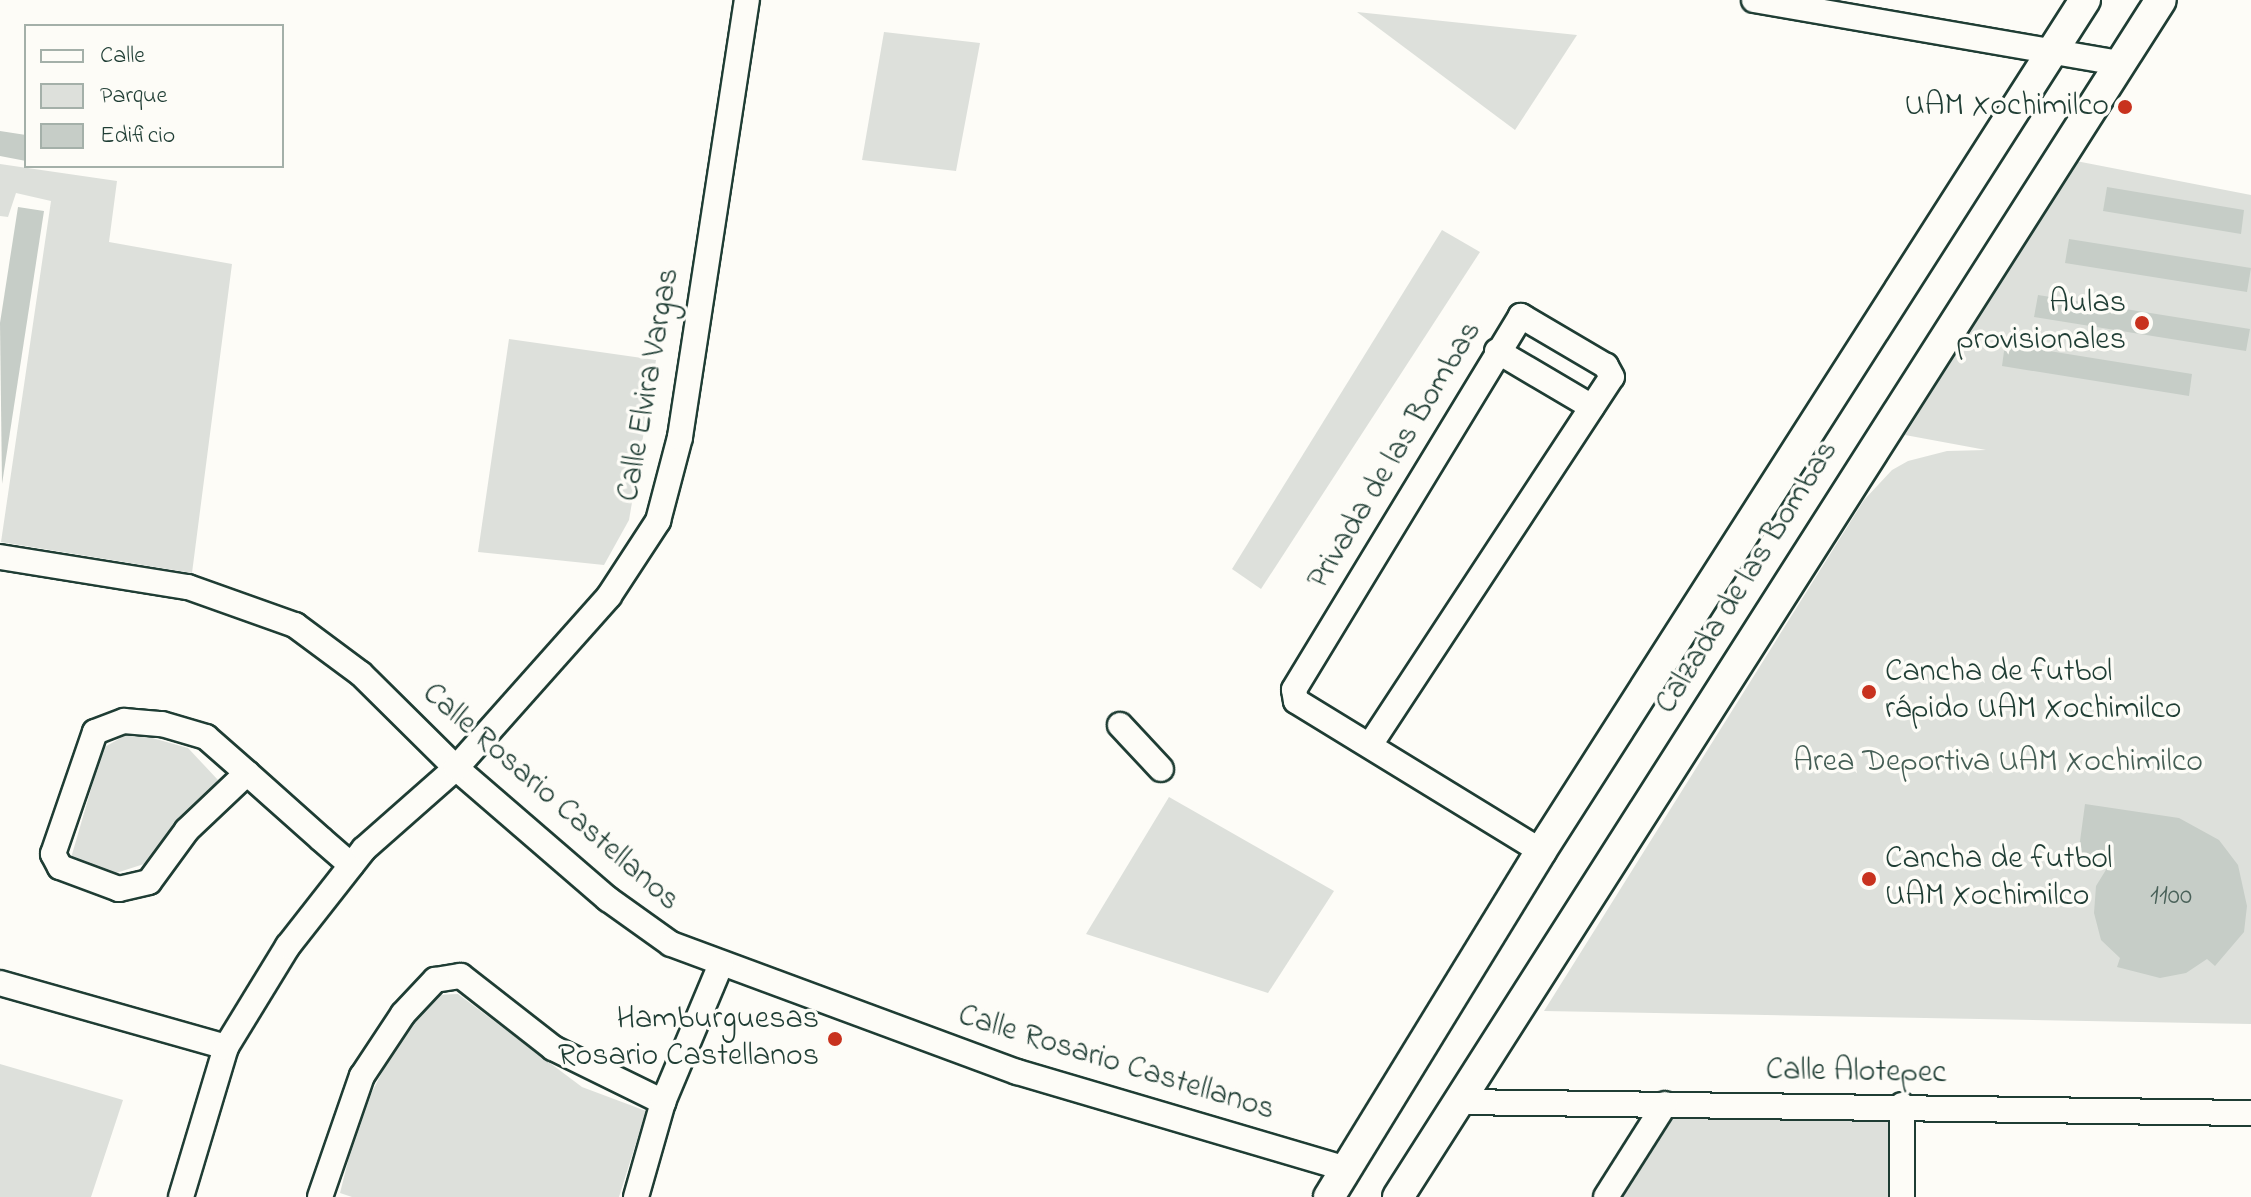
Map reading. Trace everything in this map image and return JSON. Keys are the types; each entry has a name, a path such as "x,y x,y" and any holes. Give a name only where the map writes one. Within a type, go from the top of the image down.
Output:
{"main road":[{"name":"Calzada de las Bombas","path":"1329,1197 1541,851 2085,0"},
{"name":"Calzada de las Bombas","path":"1398,1197 2161,0"}],"street":[{"name":"Calle Elvira Vargas","path":"181,1197 226,1047 288,946 351,865 456,768 609,596 658,521 680,437 747,0"},
{"path":"1754,0 2118,63"},
{"name":"Privada de las Bombas","path":"1370,745 1612,377 1606,366 1521,316 1296,681 1296,701 1541,851"},
{"path":"1497,351 1592,407"},
{"name":"Calle Rosario Castellanos","path":"0,558 188,587 295,625 361,674 456,768 608,899 671,944 1017,1072 1346,1169"},
{"path":"247,773 187,830 149,882 119,889 60,867 53,854 95,732 124,721 162,724 206,737 247,773 351,865"},
{"path":"1120,725 1161,769"},
{"path":"636,1197 663,1102 721,964"},
{"path":"320,1197 362,1076 403,1014 435,980 461,976 553,1048 663,1102"},
{"path":"0,983 226,1047"},
{"name":"Calle Alotepec","path":"1459,1102 1902,1105 2251,1113"},
{"path":"1606,1197 1665,1104"},
{"path":"1902,1105 1902,1197"}],"green space":[{"path":"1357,12 1577,35 1515,130"},
{"path":"884,32 980,43 956,171 862,160"},
{"name":"Area Deportiva UAM Xochimilco","path":"2076,161 2251,195 2251,1024 1544,1011 1864,500 1892,470 1908,461 1947,451 1986,450 1905,435"},
{"path":"0,164 117,181 109,242 232,264 192,573 1,542 51,201 16,193 8,217 0,216"},
{"path":"1442,230 1480,252 1261,589 1232,569"},
{"path":"509,339 656,360 629,520 604,565 478,552"},
{"path":"131,732 188,748 218,780 144,864 113,874 71,858 103,748"},
{"path":"1169,797 1334,891 1268,993 1086,934"},
{"path":"458,994 582,1087 646,1111 619,1197 352,1197 340,1193 359,1117 392,1053 435,995"},
{"path":"0,1064 123,1100 91,1197 0,1197"},
{"path":"1896,1116 1890,1197 1617,1197 1667,1117"}],"building":[{"path":"0,131 24,135 24,161 0,156"},
{"name":"Aulas provisionales","path":"2107,187 2244,210 2241,234 2103,211"},
{"path":"18,207 44,211 2,484 0,323"},
{"name":"Aulas provisionales","path":"2069,239 2251,268 2247,292 2065,263"},
{"name":"Aulas provisionales","path":"2038,295 2250,329 2246,351 2034,317"},
{"name":"Aulas provisionales","path":"2005,344 2192,374 2189,396 2002,366"},
{"path":"2085,804 2179,818 2219,840 2238,865 2247,906 2244,932 2215,966 2207,959 2186,973 2160,978 2117,967 2120,958 2101,940 2094,913 2096,886 2112,860 2078,856"}],"place":[{"name":"UAM Xochimilco","path":"2125,107"},
{"name":"Aulas provisionales","path":"2142,323"},
{"name":"Cancha de futbol rápido UAM Xochimilco","path":"1869,692"},
{"name":"Cancha de futbol UAM Xochimilco","path":"1869,879"},
{"name":"Hamburguesas Rosario Castellanos","path":"835,1039"}]}
